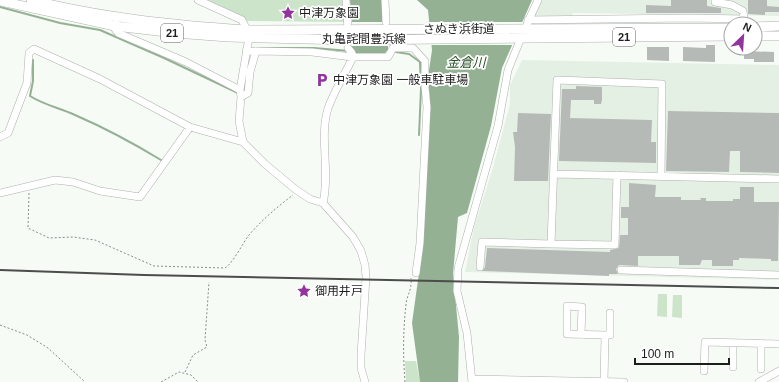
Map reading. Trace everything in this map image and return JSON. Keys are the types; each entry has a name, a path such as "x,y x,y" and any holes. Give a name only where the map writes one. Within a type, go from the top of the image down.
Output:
{"main road":[{"name":"丸亀詫間豊浜線","path":"31,0 117,22"},
{"name":"丸亀詫間豊浜線","path":"0,1 175,33 248,33 348,30"},
{"path":"763,27 779,26"},
{"name":"丸亀詫間豊浜線","path":"248,33 268,46 350,49 521,34 723,28"},
{"name":"さぬき浜街道","path":"348,30 521,34"},
{"name":"丸亀詫間豊浜線","path":"521,34 723,36"},
{"path":"763,36 779,36"}],"street":[{"path":"117,22 114,29 118,33 186,62 240,93 248,93 252,51 248,33 242,20 198,0"},
{"path":"346,0 348,30"},
{"path":"385,0 386,22"},
{"path":"538,0 521,34 508,70 498,126 464,249 460,253 457,291 467,333 472,381 624,382"},
{"path":"715,0 715,2 738,7 743,11 743,16"},
{"path":"528,20 689,18 723,20"},
{"path":"252,51 268,46 282,46 312,52 350,49 388,57 393,48 413,48 425,61 427,107 420,243 413,275"},
{"path":"0,137 8,133 27,83 29,53 34,49 42,51 100,79 190,127 243,142 265,164 299,192 310,199 323,203 357,242 365,265 361,368 365,382"},
{"path":"323,203 327,187 325,124 327,111 344,72 350,49"},
{"path":"243,142 240,121 240,93 252,51"},
{"path":"551,244 557,80 662,84 661,176"},
{"path":"0,193 55,180 73,182 100,191 140,197 144,194 190,127"},
{"path":"554,174 779,179"},
{"path":"480,267 482,242 615,245 617,175"},
{"path":"621,270 779,275"},
{"path":"581,335 610,335 610,313"},
{"path":"604,382 605,336"},
{"path":"704,371 705,342 779,344"},
{"path":"733,367 734,343"},
{"path":"761,343 761,369"},
{"path":"759,382 779,371"}],"path":[{"path":"30,186 27,224 28,228 42,236 56,239 73,237 95,240 154,266 225,268 230,265 241,246 263,221 299,192"},
{"path":"405,382 404,322 406,301 412,289 413,275"},
{"path":"185,372 193,355 207,347 205,340 209,282"},
{"path":"0,325 27,335 48,348 85,382"},
{"path":"161,382 174,374 185,372 196,378 198,382"}],"shaded area":[{"name":"中津万象園","path":"207,0 343,0 345,22 247,21"},
{"path":"540,0 779,0 779,16 573,13 572,16 535,16 534,15"},
{"path":"522,60 779,65 779,280 465,272 474,227 492,171 510,104 510,85"},
{"path":"658,294 667,294 667,317 657,316"},
{"path":"673,295 682,295 682,318 672,317"},
{"path":"405,361 416,361 420,382 406,382"}],"water":[{"path":"350,0 384,0 388,50 384,54 354,55 350,46 352,22"},
{"name":"金倉川","path":"417,0 532,0 502,68 491,126 467,213 458,217 453,274 459,337 458,382 420,382 412,323 419,273 430,103 428,77 432,50 428,10"}],"pier":[{"path":"351,22 386,22 390,46 350,46"},
{"path":"428,22 524,22 514,45 430,45"}],"building":[{"path":"671,0 707,0 707,6 721,8 721,13 646,13 646,5 671,6"},
{"path":"748,0 767,0 767,6 779,7 779,12 765,12 765,15 748,14"},
{"path":"706,45 715,45 715,62 683,61 683,47 706,48"},
{"path":"647,47 669,47 669,61 647,60"},
{"path":"763,52 774,52 774,62 754,62 754,59 744,59 744,56 763,56"},
{"path":"576,86 602,87 602,100 601,104 594,104 594,100 571,100 570,118 652,120 651,142 656,142 656,163 559,161 562,89 576,89"},
{"path":"668,111 779,113 779,173 740,172 740,151 730,151 729,172 666,171"},
{"path":"518,113 551,114 548,181 514,181 515,147 513,132 517,132"},
{"path":"629,183 656,185 655,197 681,197 681,200 701,200 700,198 706,198 706,201 733,201 733,199 740,199 740,187 754,187 754,202 779,202 778,261 771,261 771,259 739,258 739,260 733,260 733,266 712,266 712,260 702,260 700,265 679,265 679,256 638,256 638,266 619,265 616,269 618,274 609,274 609,276 482,271 485,267 487,248 610,252 610,250 619,248 620,235 628,235 628,218 621,218 621,207 629,207"}],"waterway":[{"path":"0,7 60,23 100,30 238,93"},
{"path":"260,48 314,48 349,51"},
{"path":"396,52 409,54 420,62 421,89 419,135"},
{"path":"33,60 33,81 30,96 97,125 161,160"}],"railway":[{"path":"0,270 144,275 779,288"}],"place":[{"name":"中津万象園","path":"288,13"},
{"name":"中津万象園 一般車駐車場","path":"322,80"},
{"name":"御用井戸","path":"304,291"}]}
